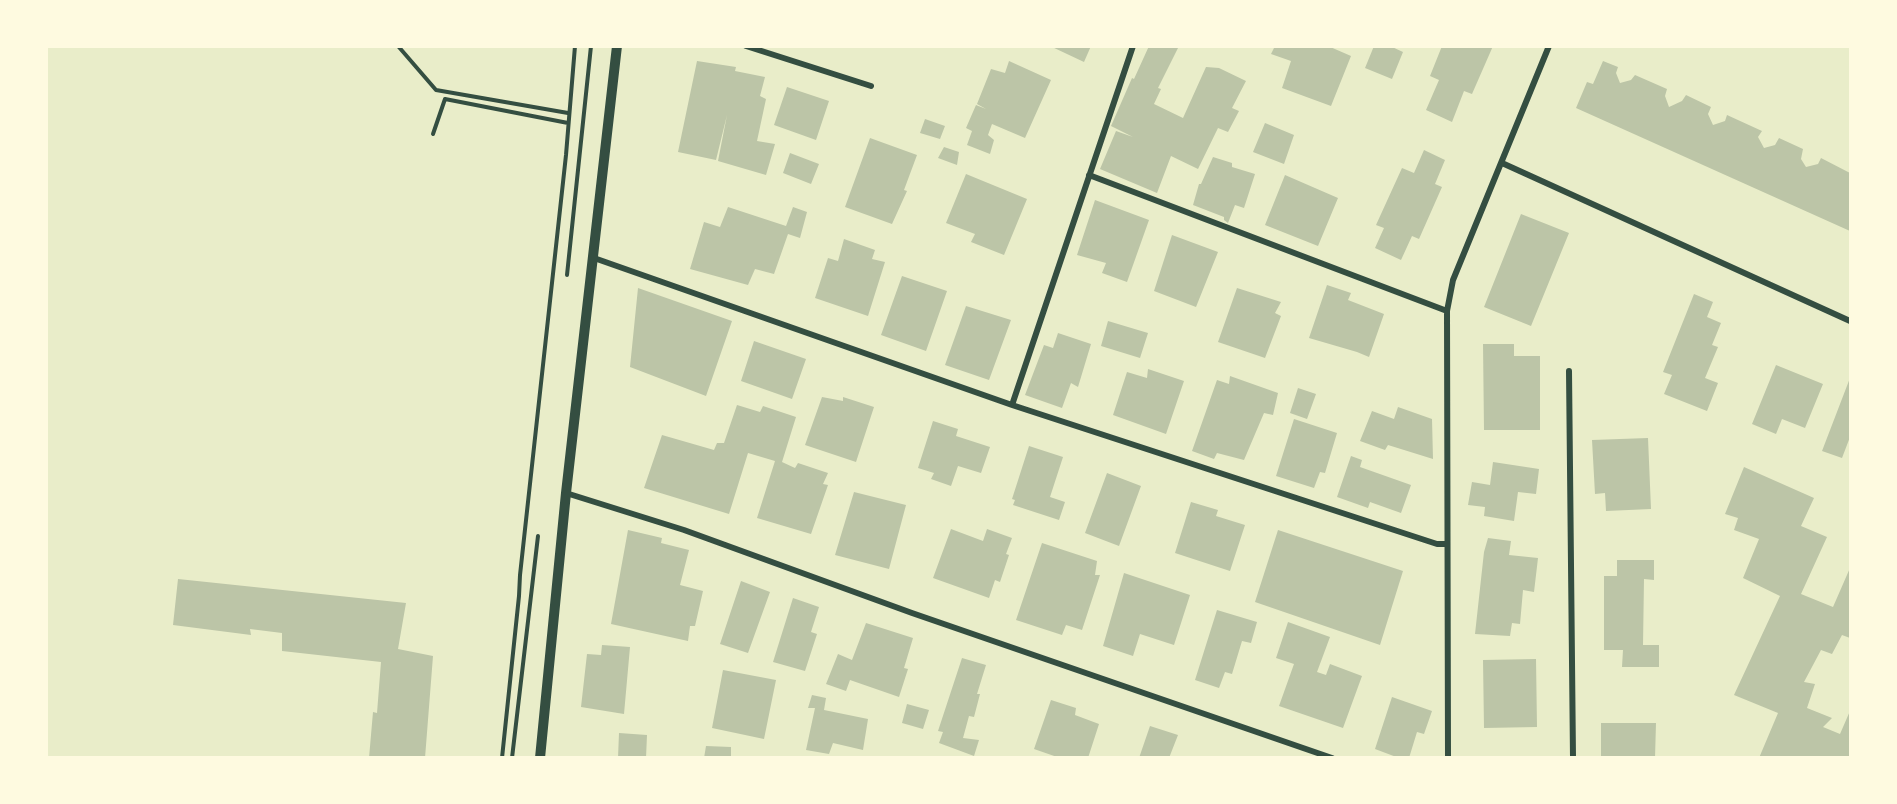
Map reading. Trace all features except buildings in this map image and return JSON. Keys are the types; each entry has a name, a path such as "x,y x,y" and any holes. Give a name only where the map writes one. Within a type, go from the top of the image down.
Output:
{"street":[{"path":"540,758 566,493 617,46"},
{"path":"746,46 871,86"},
{"path":"1012,405 1133,46"},
{"path":"1448,758 1447,311 1453,280 1549,46"},
{"path":"1502,163 1851,321"},
{"path":"1089,175 1447,311"},
{"path":"594,258 1012,405 1426,540 1446,544"},
{"path":"1569,372 1573,758"},
{"path":"566,493 684,530 923,617 1332,758"}],"path":[{"path":"398,46 436,90 568,113"},
{"path":"502,758 575,46"},
{"path":"566,282 591,46"},
{"path":"433,134 445,99 568,123"},
{"path":"512,758 538,531"}]}
